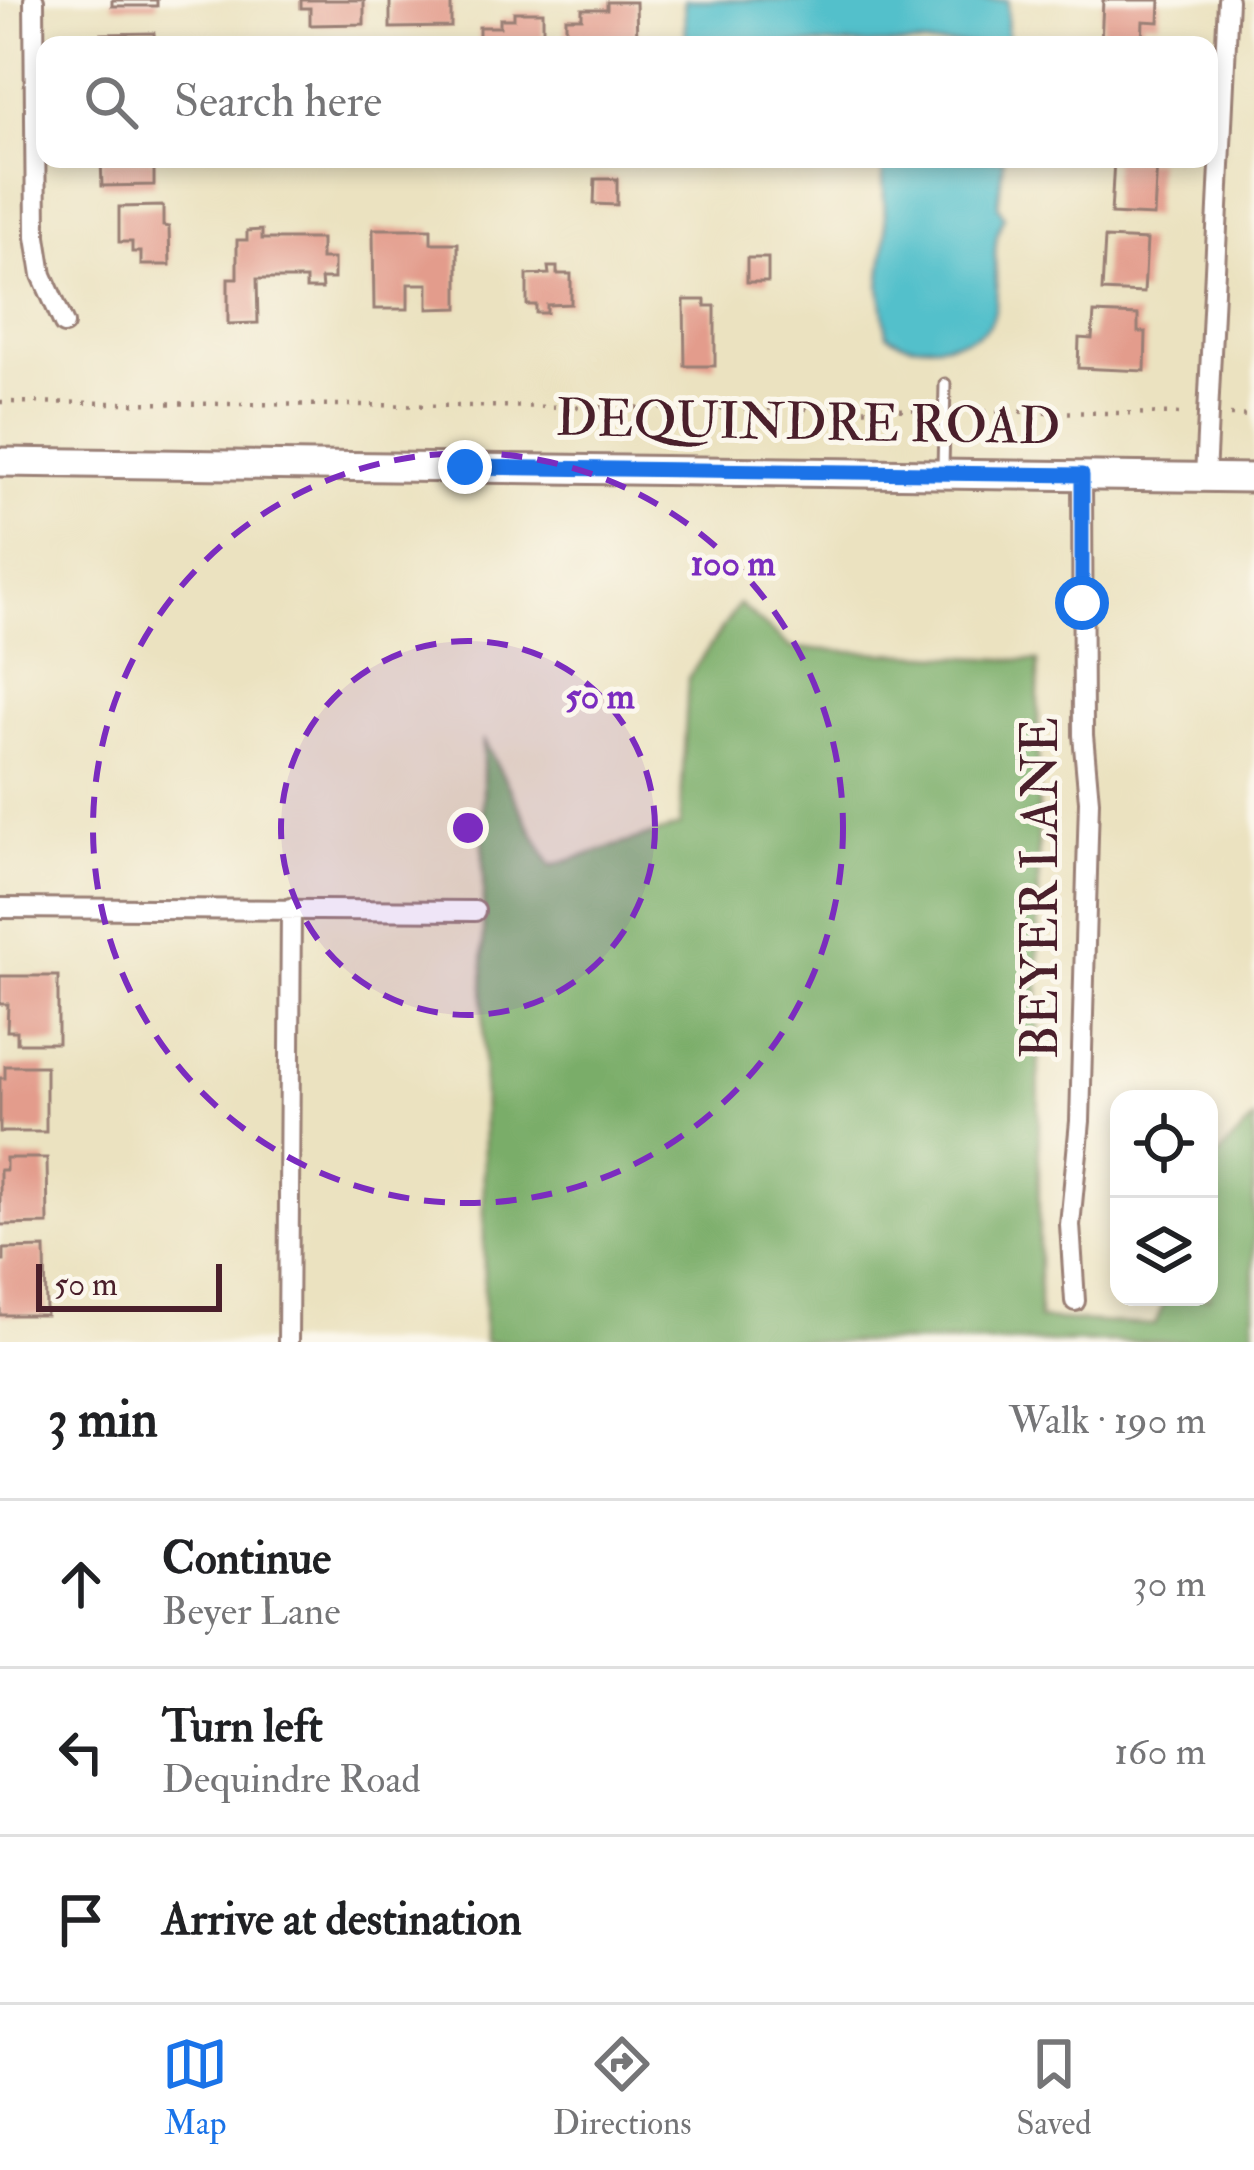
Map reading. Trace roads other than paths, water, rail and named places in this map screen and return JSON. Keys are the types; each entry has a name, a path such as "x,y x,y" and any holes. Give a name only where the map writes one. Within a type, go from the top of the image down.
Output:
{"main road":[{"name":"DEQUINDRE ROAD","path":"0,462 1254,478"}],"street":[{"path":"34,0 36,237 43,275 64,324"},
{"path":"1205,477 1228,0"},
{"name":"BEYER LANE","path":"1075,1301 1070,1225 1080,1121 1088,801 1083,735 1082,475"},
{"path":"0,908 475,911"},
{"path":"288,1342 291,908"}],"lane":[{"path":"943,473 945,384"}],"water":[{"path":"684,0 1008,0 1007,36 686,36"},
{"path":"882,168 1002,168 998,206 1004,216 997,236 996,298 994,315 985,329 967,339 938,344 918,345 887,334 880,287 886,234"}]}
